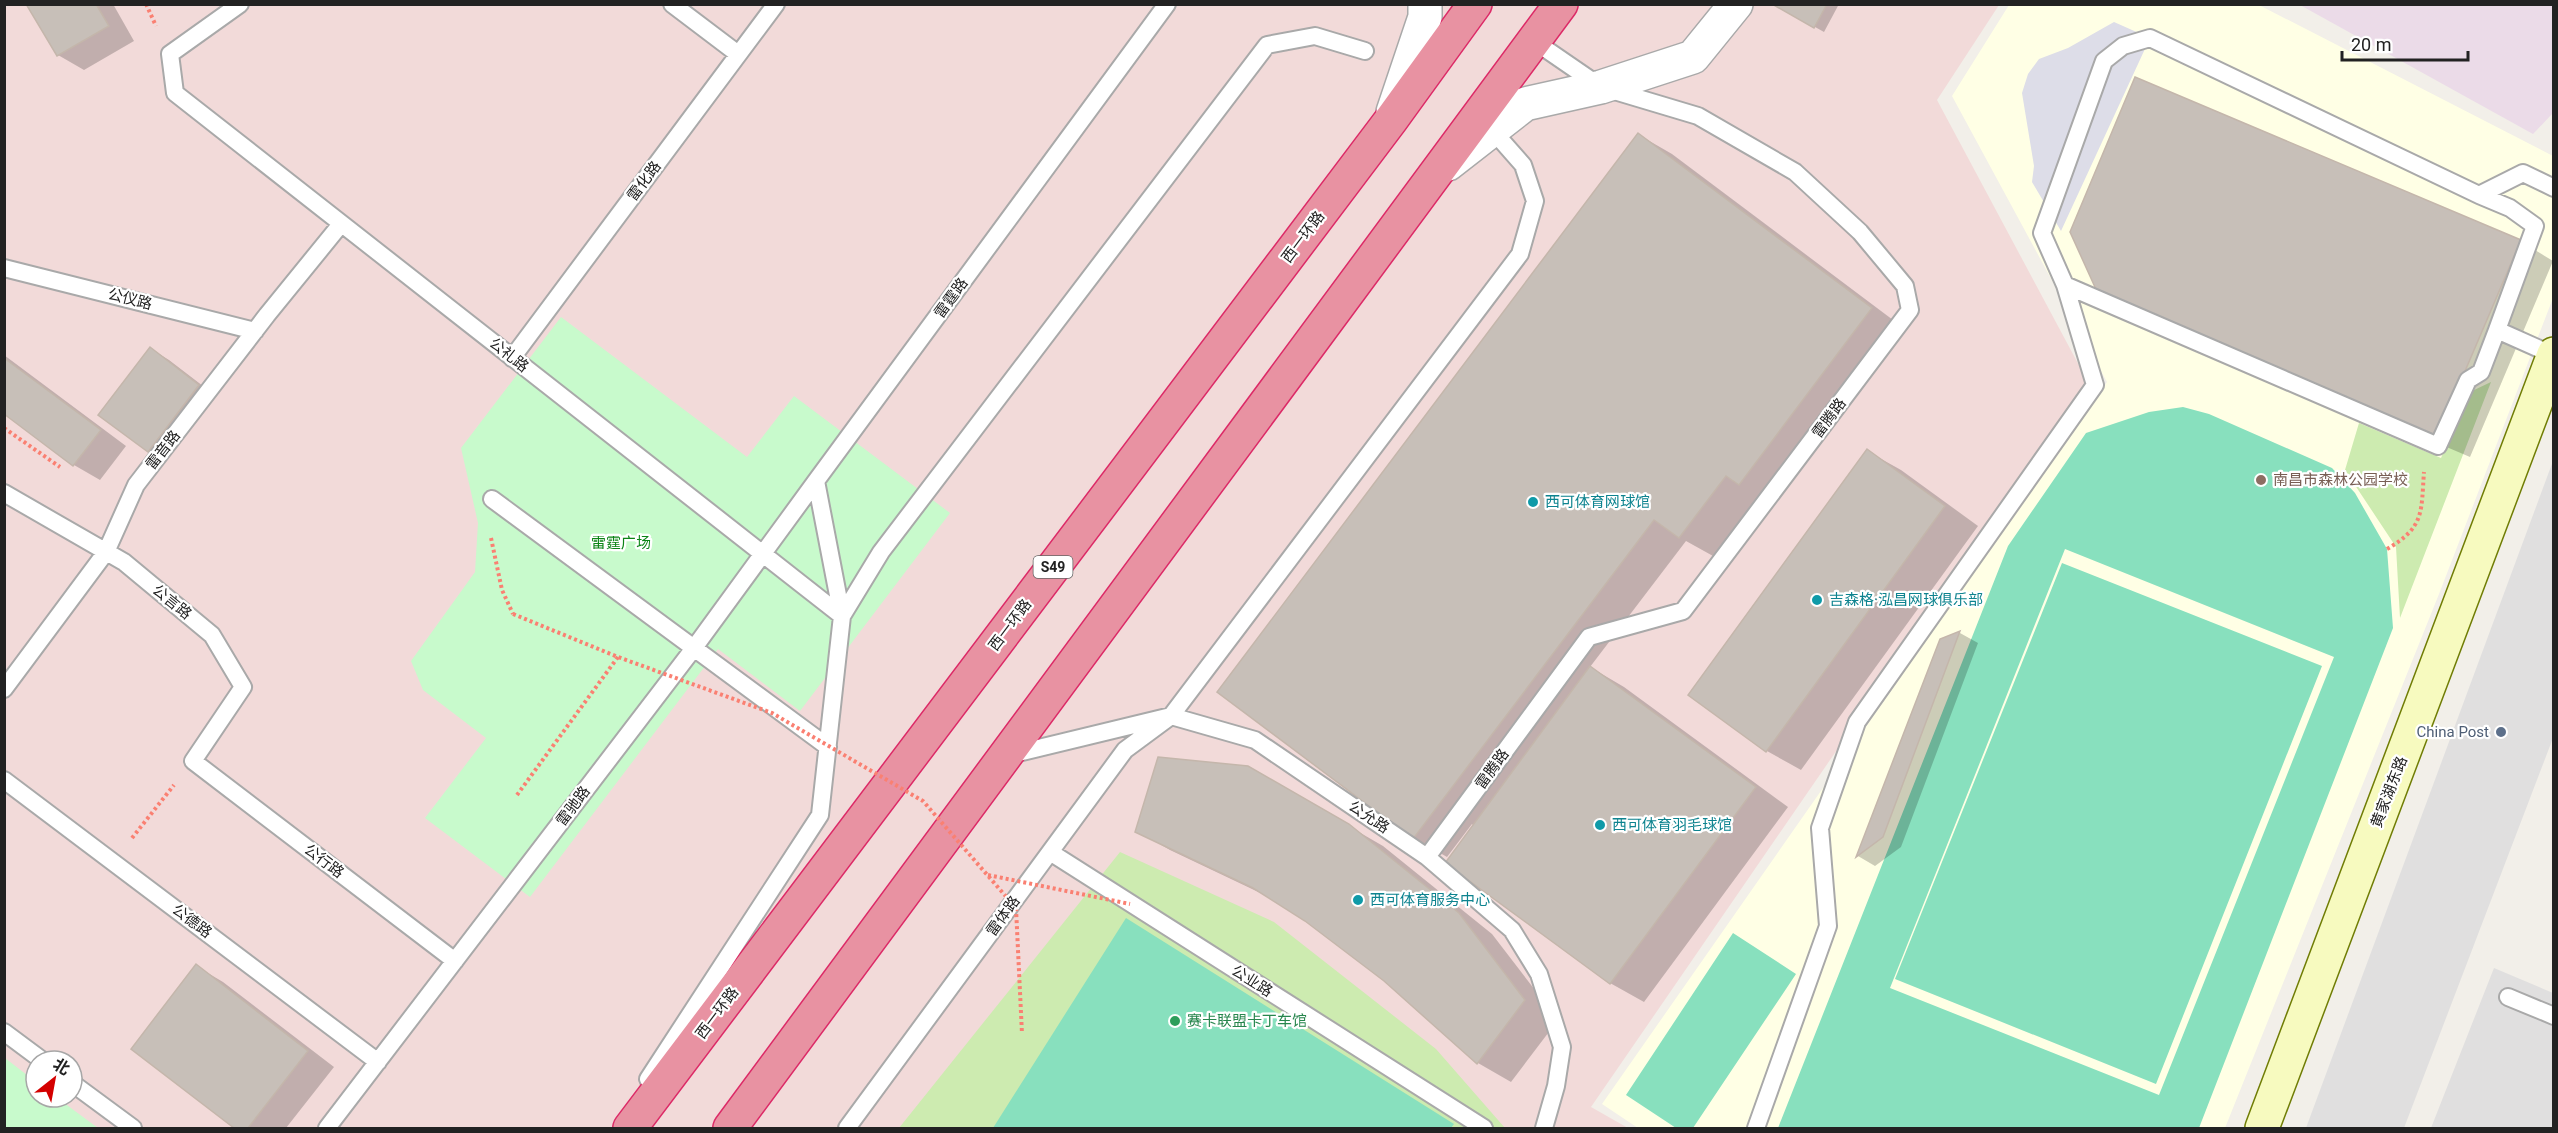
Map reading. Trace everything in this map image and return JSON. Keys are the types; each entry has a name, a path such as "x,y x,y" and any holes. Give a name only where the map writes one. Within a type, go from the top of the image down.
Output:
{"highway":[{"name":"西一环路","path":"630,1128 1475,4"},
{"path":"730,1128 1561,4"}],"main road":[{"name":"黄家湖东路","path":"2262,1128 2553,355"}],"street":[{"path":"1390,120 1425,16 1425,4"},
{"path":"1437,172 1525,104 1601,87 1693,57 1736,4"}],"lane":[{"path":"223,10 240,4"},
{"path":"672,4 738,54"},
{"name":"雷化路","path":"513,358 776,4"},
{"name":"雷霆路","path":"816,482 1167,4"},
{"name":"公礼路","path":"223,10 170,54 175,93 842,616"},
{"path":"842,616 881,552 1268,45 1315,36 1365,51"},
{"path":"1756,1128 1828,926 1820,828 1857,722 2095,385 2066,285 2042,233 2104,61 2123,46 2150,38 2510,208 2535,226 2481,372 2468,380 2438,446 2066,285"},
{"name":"雷腾路","path":"1427,857 1589,637 1683,611 1910,310 1905,286 1860,232 1794,172 1698,116 1601,87 1534,41"},
{"name":"雷体路","path":"847,1128 1125,750 1171,716 1520,254 1535,201 1523,165 1500,140"},
{"path":"2479,195 2523,173 2553,188"},
{"name":"雷音路","path":"4,689 106,552 136,485 341,224"},
{"name":"公仪路","path":"4,268 255,331"},
{"path":"2497,330 2553,355"},
{"path":"616,1128 820,815 842,616 816,482"},
{"name":"雷驰路","path":"327,1128 694,648 816,482"},
{"name":"公言路","path":"4,493 124,562 213,635 243,687 193,761"},
{"path":"492,498 828,747"},
{"name":"公允路","path":"1006,756 1171,716 1255,740 1427,857 1512,930 1539,974 1562,1047 1556,1086 1544,1128"},
{"name":"公行路","path":"193,761 455,962"},
{"name":"公德路","path":"4,780 378,1062"},
{"name":"公业路","path":"1050,852 1484,1128"},
{"path":"2508,997 2553,1016"},
{"path":"4,1032 27,1049"},
{"path":"84,1092 133,1128"}],"path":[{"path":"4,428 60,467"},
{"path":"2387,549 2407,538 2418,518 2423,503 2425,468 2438,446"},
{"path":"513,514 491,535 502,590 513,614 618,657 772,713 923,801 1016,908 1022,1035"},
{"path":"517,795 618,657"},
{"path":"113,862 193,761"},
{"path":"987,874 1130,903"}],"shaded area":[{"path":"5,5 1999,5 1937,100 2089,384 1591,1107 1628,1128 5,1128"},
{"name":"南昌市森林公园学校","path":"2009,5 2259,5 2553,156 2553,298 2439,594 2225,1128 1638,1128 1602,1104 2107,382 1952,96"},
{"path":"2300,5 2553,5 2553,113 2533,134"},
{"path":"2114,22 2150,38 2061,231 2032,182 2034,166 2022,93 2028,74 2039,59 2068,48"},
{"path":"2553,461 2553,738 2404,1128 2306,1128"},
{"path":"2494,968 2553,993 2553,1128 2431,1128"}],"green space":[{"name":"雷霆广场","path":"561,317 747,457 794,396 950,513 800,711 718,649 530,897 425,818 486,738 423,690 411,661 475,572 478,523 461,448"},
{"path":"2491,382 2400,618 2396,547 2345,470 2359,423 2441,458 2470,392"},
{"path":"2183,407 2209,414 2332,468 2355,493 2387,549 2393,628 2199,1128 1778,1128 2008,546 2086,433 2149,412","holes":["2065,549 2334,657 2159,1095 1890,988"]},
{"path":"2062,563 2322,666 2156,1084 1895,979"},
{"path":"1120,852 1274,922 1436,1049 1505,1128 899,1128"},
{"name":"赛卡联盟卡丁车馆","path":"1126,918 1454,1124 1451,1128 993,1128"},
{"path":"1733,933 1796,974 1693,1128 1676,1128 1626,1095"},
{"path":"5,1058 24,1073 24,1109 72,1109 98,1128 5,1128"}],"building":[{"path":"26,4 96,4 109,26 57,56"},
{"path":"1772,4 1827,4 1814,28"},
{"path":"2135,77 2521,240 2436,439 2099,296 2070,232"},
{"name":"西可体育网球馆","path":"1638,133 1872,308 1739,485 1726,476 1679,538 1654,520 1413,839 1217,692"},
{"path":"150,347 199,385 148,452 98,415"},
{"path":"4,358 101,430 73,466 4,414"},
{"name":"吉森格·泓昌网球俱乐部","path":"1867,449 1945,506 1766,752 1688,695"},
{"path":"1960,631 1883,837 1856,857 1940,639"},
{"name":"西可体育羽毛球馆","path":"1590,666 1756,787 1610,984 1445,863"},
{"name":"西可体育服务中心","path":"1158,757 1248,766 1349,824 1459,913 1525,1000 1477,1064 1384,981 1305,921 1253,888 1135,832"},
{"path":"196,964 308,1051 248,1128 234,1128 131,1049"}],"place":[{"name":"南昌市森林公园学校","path":"2261,480"},
{"name":"西可体育网球馆","path":"1533,502"},
{"name":"吉森格·泓昌网球俱乐部","path":"1817,600"},
{"name":"China Post","path":"2501,732"},
{"name":"西可体育羽毛球馆","path":"1600,825"},
{"name":"西可体育服务中心","path":"1358,900"},
{"name":"赛卡联盟卡丁车馆","path":"1175,1021"}]}
